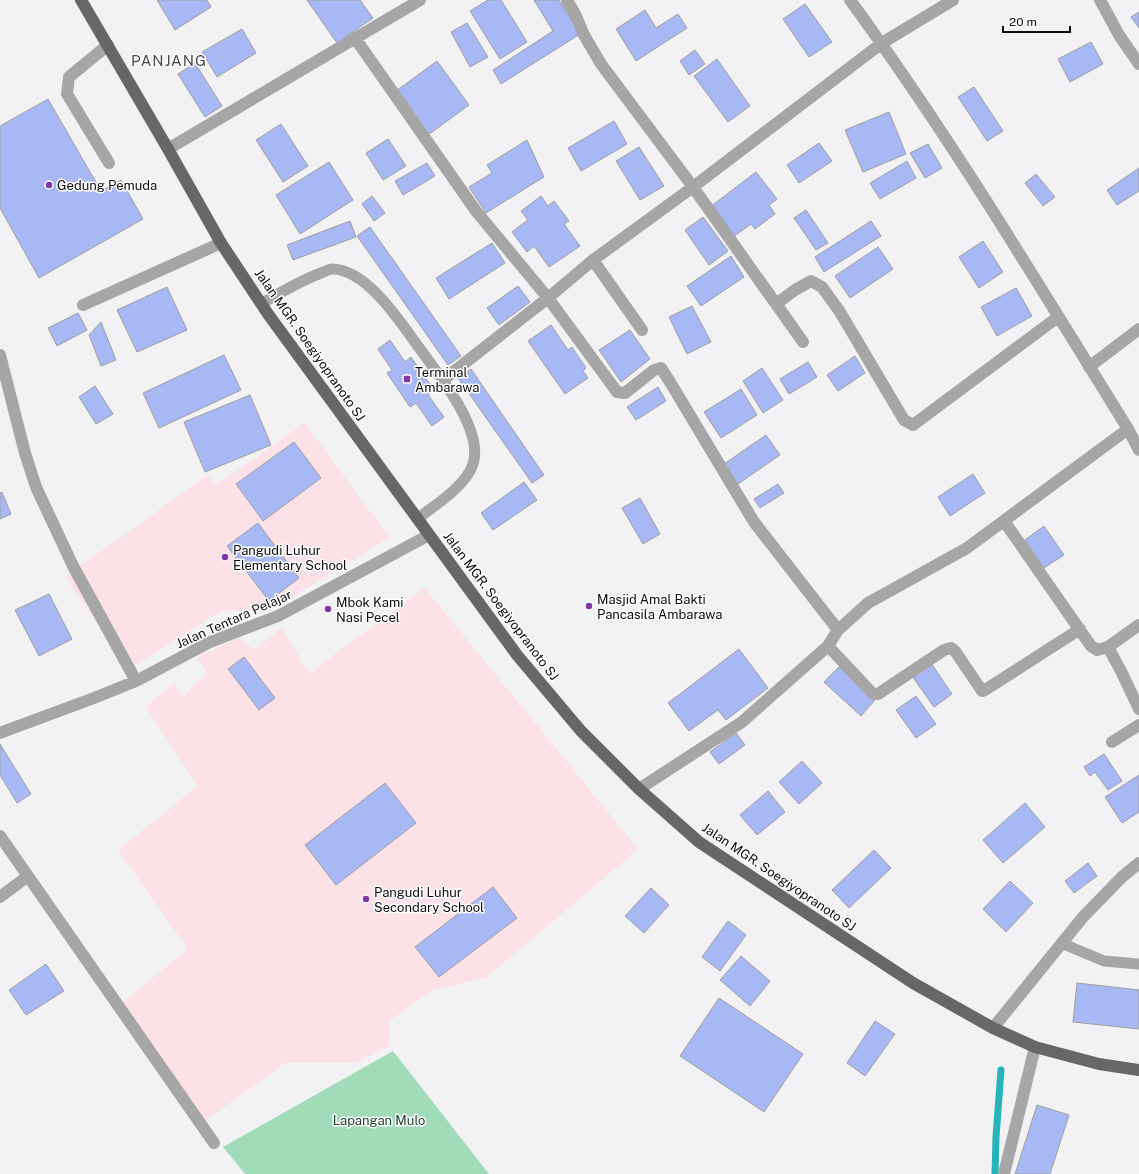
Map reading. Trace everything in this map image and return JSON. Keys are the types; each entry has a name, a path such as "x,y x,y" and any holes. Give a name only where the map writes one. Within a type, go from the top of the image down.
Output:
{"main road":[{"name":"Jalan MGR. Soegiyopranoto SJ","path":"81,0 221,243 262,304 517,655 581,731 639,789 699,842 913,984 993,1028 1035,1047 1099,1064 1139,1070"}],"street":[{"path":"168,149 420,0"},
{"path":"567,0 584,35 601,64 693,187 803,342"},
{"path":"850,0 882,43 968,171 1128,429 1139,450"},
{"path":"443,380 548,298 593,260 693,187 882,43 953,0"},
{"path":"1100,0 1119,35 1139,64"},
{"path":"355,38 476,211 548,298 618,392 625,393 654,370 661,368 754,522 838,630"},
{"path":"108,45 69,77 67,94 109,163"},
{"path":"83,305 221,243"},
{"path":"593,260 642,330"},
{"path":"776,304 811,281 822,287 840,312 904,420 913,425 1058,317"},
{"path":"1089,367 1139,329"},
{"path":"0,355 25,453 36,487 73,566 136,681"},
{"path":"639,789 742,722 828,646 838,630 868,603 966,548 1128,429"},
{"path":"1004,521 1091,646 1098,650 1108,647 1139,625"},
{"name":"Jalan Tentara Pelajar","path":"0,733 136,681 210,642 263,623 429,535"},
{"path":"828,646 873,694 878,694 944,650 951,648 955,651 982,691 1080,629"},
{"path":"1108,647 1122,671 1139,709"},
{"path":"1112,742 1139,725"},
{"path":"0,836 214,1143"},
{"path":"993,1028 1061,943 1113,886 1139,864"},
{"path":"0,896 28,876"},
{"path":"1004,1174 1035,1047"}],"lane":[{"path":"262,304 294,285 332,269 349,273 367,285 384,301 443,380 459,406 470,431 475,448 473,465 463,481 453,491 417,519"},
{"path":"1061,943 1104,961 1139,964"}],"shaded area":[{"name":"Pangudi Luhur Elementary School","path":"305,423 389,537 271,610 221,611 129,669 65,577 208,475 215,486"},
{"name":"Pangudi Luhur Secondary School","path":"425,588 638,849 487,977 433,990 389,1021 389,1046 355,1063 285,1063 199,1125 116,1008 188,949 118,850 198,786 146,707 174,683 184,696 207,672 196,658 238,637 254,650 281,628 310,674 336,653"}],"green space":[{"name":"Lapangan Mulo","path":"393,1051 489,1174 245,1174 223,1147"}],"building":[{"path":"157,0 207,0 211,7 175,30"},
{"path":"307,0 360,0 373,18 337,43"},
{"path":"488,0 501,0 527,42 500,59 470,11"},
{"path":"534,0 559,0 580,34 501,84 493,70 553,31"},
{"path":"805,4 832,42 809,57 783,19"},
{"path":"645,10 656,28 678,14 687,28 636,61 616,29"},
{"path":"1139,12 1139,28 1131,17"},
{"path":"467,23 488,57 470,67 451,32"},
{"path":"242,29 256,53 217,77 202,52"},
{"path":"1091,42 1103,64 1070,82 1058,59"},
{"path":"695,50 705,64 689,75 680,61"},
{"path":"717,59 750,106 728,122 694,76"},
{"path":"437,61 469,105 428,135 396,91"},
{"path":"195,63 222,106 205,117 178,74"},
{"path":"974,87 1003,131 987,141 958,97"},
{"name":"Gedung Pemuda","path":"48,99 101,191 121,180 143,219 39,278 0,208 0,126"},
{"path":"889,112 906,154 863,172 845,130"},
{"path":"614,121 627,144 581,171 568,148"},
{"path":"281,124 308,166 283,182 256,140"},
{"path":"388,139 406,166 383,180 366,153"},
{"path":"527,140 544,177 486,213 469,187 492,173 487,165"},
{"path":"819,143 832,161 799,183 787,165"},
{"path":"928,144 942,168 925,178 910,153"},
{"path":"639,147 664,186 640,200 616,161"},
{"path":"907,161 916,178 880,199 870,183"},
{"path":"329,162 353,200 300,234 276,195"},
{"path":"427,163 435,176 403,195 395,181"},
{"path":"1139,168 1139,191 1117,205 1107,190"},
{"path":"756,172 777,199 769,205 775,214 755,229 751,224 733,237 710,207"},
{"path":"1036,174 1055,197 1043,206 1025,183"},
{"path":"372,196 385,213 374,221 362,204"},
{"path":"541,196 548,206 554,201 569,221 564,224 580,246 549,267 534,246 527,252 512,232 528,220 521,211"},
{"path":"806,210 828,243 816,250 794,218"},
{"path":"703,217 728,251 709,265 685,230"},
{"path":"350,221 356,237 293,260 287,245"},
{"path":"871,221 881,236 824,272 815,257"},
{"path":"370,227 461,356 448,365 357,236"},
{"path":"983,241 1003,272 979,288 959,257"},
{"path":"492,243 505,263 449,299 436,278"},
{"path":"878,247 893,269 850,298 835,276"},
{"path":"731,256 744,277 701,306 687,286"},
{"path":"518,286 530,302 499,325 487,308"},
{"path":"167,287 187,330 137,352 117,310"},
{"path":"1016,288 1032,316 997,336 981,307"},
{"path":"692,306 711,342 687,354 669,317"},
{"path":"78,313 87,330 57,346 48,328"},
{"path":"101,322 116,360 101,366 89,335"},
{"path":"551,325 568,350 572,347 586,368 583,371 588,378 565,394 528,341"},
{"path":"630,330 650,359 621,382 599,350"},
{"path":"390,340 405,362 411,357 434,390 428,395 444,417 432,426 416,403 410,407 387,373 392,370 378,349"},
{"path":"224,355 241,390 159,428 143,393"},
{"path":"855,356 865,373 838,391 827,375"},
{"path":"808,362 817,377 789,394 780,379"},
{"path":"762,368 783,400 763,413 743,381"},
{"path":"471,369 544,475 532,483 458,378"},
{"path":"95,386 113,414 96,424 79,397"},
{"path":"658,387 666,401 636,420 627,407"},
{"path":"741,389 757,415 721,438 704,412"},
{"path":"250,395 271,445 205,472 184,422"},
{"path":"766,435 780,455 738,484 724,464"},
{"path":"294,442 321,478 263,521 236,484"},
{"path":"973,474 985,493 950,516 938,497"},
{"path":"524,482 537,500 493,530 481,513"},
{"path":"778,484 784,493 760,508 754,499"},
{"path":"2,492 11,514 0,519 0,493"},
{"path":"640,498 660,534 643,544 622,508"},
{"path":"258,523 299,578 269,601 227,546"},
{"path":"1044,526 1064,555 1044,568 1025,540"},
{"path":"49,594 72,639 39,656 15,610"},
{"path":"739,649 768,688 726,720 718,710 689,731 668,703"},
{"path":"244,657 275,698 259,710 228,669"},
{"path":"931,663 952,694 934,707 912,676"},
{"path":"839,667 875,700 861,716 824,682"},
{"path":"916,696 936,724 916,738 896,710"},
{"path":"736,733 745,745 719,764 710,752"},
{"path":"0,744 31,794 17,803 0,775"},
{"path":"1104,754 1122,781 1108,790 1095,772 1090,776 1084,767"},
{"path":"802,761 822,783 799,804 779,782"},
{"path":"1139,775 1139,812 1122,823 1105,797"},
{"path":"385,783 416,823 336,885 305,845"},
{"path":"768,791 785,812 757,835 740,815"},
{"path":"1025,803 1045,827 1003,863 983,840"},
{"path":"874,850 891,868 849,908 832,890"},
{"path":"1088,863 1097,876 1074,893 1065,881"},
{"path":"1010,881 1033,903 1006,932 983,909"},
{"path":"493,887 517,918 439,977 415,947"},
{"path":"651,888 669,905 644,933 625,916"},
{"path":"728,921 746,935 720,971 702,957"},
{"path":"741,956 770,981 750,1006 720,980"},
{"path":"46,964 64,991 26,1015 9,990"},
{"path":"1077,983 1139,990 1139,1029 1073,1022"},
{"path":"719,998 803,1054 764,1112 680,1056"},
{"path":"875,1021 895,1034 865,1076 847,1063"},
{"path":"1037,1105 1069,1115 1050,1174 1015,1174"}],"waterway":[{"path":"995,1174 1001,1070"}],"place":[{"name":"Gedung Pemuda","path":"49,185"},
{"name":"Terminal Ambarawa","path":"407,379"},
{"name":"Pangudi Luhur Elementary School","path":"225,557"},
{"name":"Masjid Amal Bakti Pancasila Ambarawa","path":"589,606"},
{"name":"Mbok Kami Nasi Pecel","path":"328,609"},
{"name":"Pangudi Luhur Secondary School","path":"366,899"}],"district":[{"name":"PANJANG","path":"169,60"}]}
